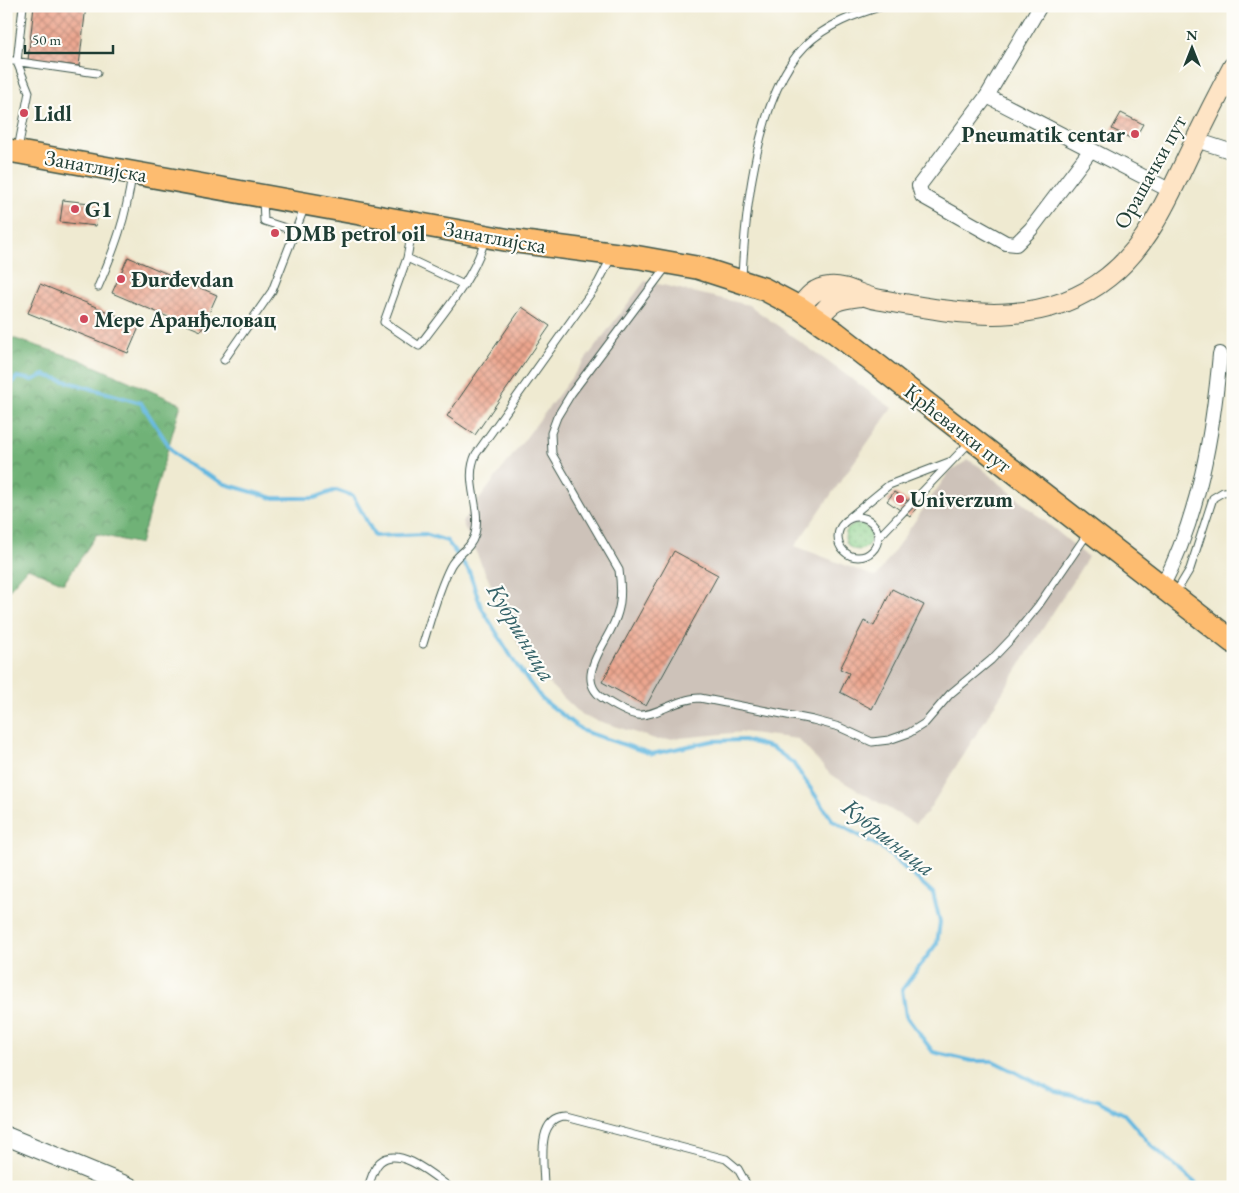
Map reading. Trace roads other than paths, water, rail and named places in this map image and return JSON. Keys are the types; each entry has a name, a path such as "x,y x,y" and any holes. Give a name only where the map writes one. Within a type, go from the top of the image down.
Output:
{"main road":[{"name":"Орашачки пут","path":"809,314 806,299 823,288 839,287 861,296 988,316 1026,313 1058,305 1091,290 1124,262 1152,224 1171,191 1233,67"},
{"name":"Занатлијска","path":"12,151 486,236 670,262 742,281 764,289 809,314"},
{"name":"Крћевачки пут","path":"809,314 1233,642"}],"street":[{"path":"1040,6 987,96 918,186 922,196 1006,243 1016,244 1031,229 1090,151"},
{"path":"987,96 1090,151 1171,191"},
{"path":"1196,140 1233,152"},
{"path":"1168,592 1174,564 1200,480 1214,410 1220,354"},
{"path":"6,1136 130,1187"}],"lane":[{"path":"12,151 29,92 17,62 22,6"},
{"path":"742,281 746,223 755,166 769,113 783,76 805,46 826,29 853,16 883,6"},
{"path":"6,60 97,73"},
{"path":"98,287 120,236 128,209 132,173"},
{"path":"264,197 262,210 264,221 295,230"},
{"path":"224,360 272,291 306,204"},
{"path":"413,223 407,258 384,322 419,346 464,285 482,252 486,236"},
{"path":"423,644 451,564 470,547 477,522 477,504 470,480 471,466 476,454 598,283 613,254"},
{"path":"407,258 464,285"},
{"path":"670,262 572,394 557,417 551,433 552,454 619,570 622,592 618,613 589,679 591,688 601,698 638,715 654,712 673,703 690,698 700,698 813,720 839,727 872,742 888,740 909,733 925,723 950,694 991,660 1038,606 1090,530"},
{"path":"951,462 889,485 843,524 838,537 842,549 852,556 865,556 875,548 879,536 951,462 973,439"},
{"path":"1168,592 1186,578 1214,498 1223,492 1233,490"},
{"path":"848,519 854,517 868,519 877,530 879,536"},
{"path":"544,1187 544,1130 550,1121 565,1116 726,1159 738,1169 748,1187"},
{"path":"368,1187 378,1164 386,1158 397,1156 408,1160 449,1187"}],"waterway":[{"name":"Кубршница","path":"6,391 17,377 33,380 44,375 141,403 173,452 185,463 225,484 273,498 314,498 336,490 353,496 375,536 425,534 447,541 469,571 481,607 515,663 542,699 583,731 652,754 712,741 744,740 773,748 793,763 833,821 882,848 933,893 940,922 937,943 902,990 906,1016 933,1052 972,1061 993,1061 1057,1093 1097,1100 1124,1114 1150,1144 1200,1187"}],"place":[{"name":"Lidl","path":"24,113"},
{"name":"Pneumatik centar","path":"1135,134"},
{"name":"G1","path":"75,209"},
{"name":"DMB petrol oil","path":"275,233"},
{"name":"Đurđevdan","path":"121,279"},
{"name":"Мере Аранђеловац","path":"84,319"},
{"name":"Univerzum","path":"900,499"}]}
